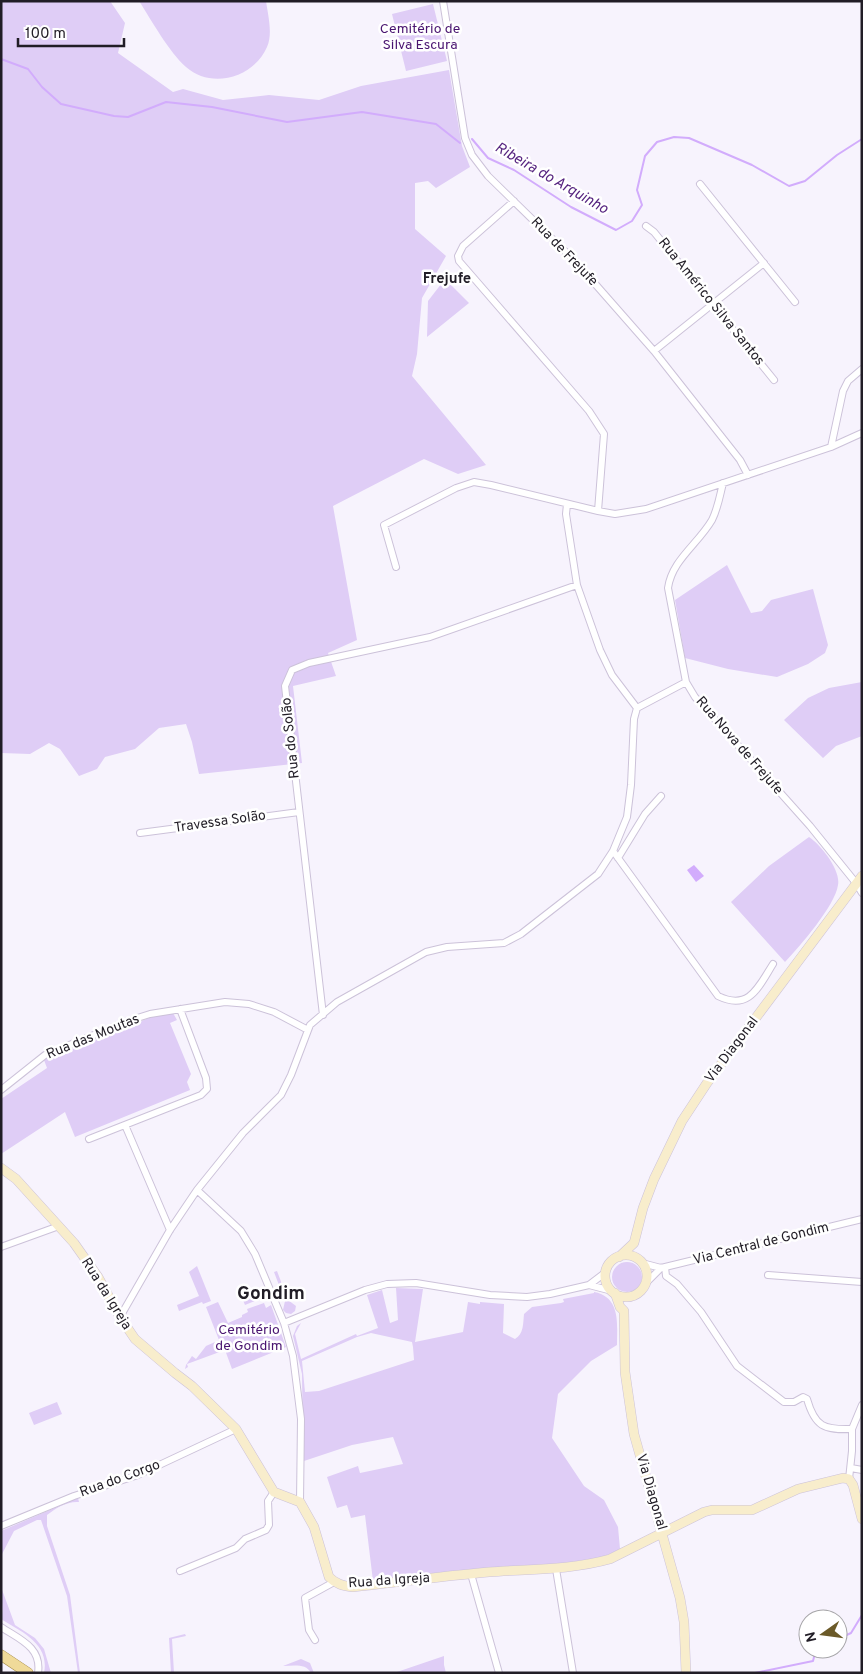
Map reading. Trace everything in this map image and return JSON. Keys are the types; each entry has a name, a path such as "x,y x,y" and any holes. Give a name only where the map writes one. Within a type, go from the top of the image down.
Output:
{"main road":[{"path":"1,1655 28,1673"}],"street":[{"name":"Rua de Frejufe","path":"443,1 465,138 472,155 488,176 575,261 654,351 740,460 748,475"},
{"path":"700,184 795,302"},
{"path":"514,202 463,246 458,256 460,261 589,411 604,434 598,512"},
{"name":"Rua Américo Silva Santos","path":"646,226 654,232 774,380"},
{"path":"654,351 714,305 764,263"},
{"path":"831,447 843,391 848,381 862,369"},
{"path":"396,567 384,525 456,488 474,482 598,512 615,514 646,509 831,447 862,433"},
{"name":"Rua Nova de Frejufe","path":"722,483 719,502 712,520 669,577 668,588 686,682 695,697 859,879 862,893"},
{"path":"568,504 566,514 577,585 600,650 612,675 637,708"},
{"name":"Rua do Solão","path":"323,1015 285,686 292,670 309,663 430,637 577,585"},
{"path":"120,1317 170,1230 197,1190 243,1133 281,1095 291,1075 310,1025 337,1002 426,952 447,947 504,943 521,934 598,874 613,851 627,817 631,785 634,719 637,708 686,682"},
{"path":"618,858 645,814 661,796"},
{"name":"Travessa Solão","path":"140,833 299,812"},
{"path":"613,851 718,996 730,1002 743,1001 757,989 773,964"},
{"name":"Via Diagonal","path":"634,1242 643,1208 654,1179 682,1121 707,1083 859,879"},
{"name":"Rua das Moutas","path":"1,1090 45,1055 150,1014 225,1002 249,1004 274,1012 308,1030"},
{"path":"89,1139 201,1095 207,1089 206,1078 180,1010"},
{"path":"125,1125 170,1230"},
{"name":"Rua da Igreja","path":"1,1168 16,1179 59,1226 98,1277 120,1317 136,1339 192,1386 236,1429 274,1492"},
{"path":"180,1571 236,1548 244,1539 266,1530 269,1525 268,1501 274,1492 300,1502 301,1419 293,1356 284,1323 255,1254 241,1231 197,1190"},
{"name":"Via Central de Gondim","path":"640,1261 663,1267 862,1219"},
{"path":"1,1246 59,1226"},
{"path":"284,1323 372,1288 394,1283 416,1283 482,1294 520,1297 543,1296 589,1285 606,1272 613,1260 619,1257 634,1242 640,1261 646,1271 646,1283"},
{"path":"619,1257 633,1256 640,1261"},
{"path":"589,1285 624,1297 634,1295 643,1289 646,1283 663,1267 666,1276 676,1284 701,1312 737,1366 784,1402 794,1402 803,1398 807,1399 816,1421 824,1426 852,1429"},
{"name":"Via Diagonal","path":"606,1272 606,1279 620,1307 624,1311 623,1345 634,1434 680,1598 684,1622 686,1673"},
{"path":"768,1275 862,1282"},
{"path":"624,1311 634,1295"},
{"path":"862,1405 852,1429 849,1479 853,1485 862,1519"},
{"name":"Rua do Corgo","path":"1,1526 74,1496 138,1475 236,1429"},
{"path":"850,1468 862,1470"},
{"name":"Rua da Igreja","path":"300,1502 314,1527 329,1577 334,1582 353,1587 471,1574 556,1569 610,1558 704,1512 712,1510 752,1510 798,1489 836,1479 849,1479"},
{"path":"556,1569 573,1673"},
{"path":"471,1574 499,1673"},
{"path":"315,1640 309,1630 306,1598 334,1582"},
{"path":"1,1627 31,1647 38,1657 38,1673"}],"green space":[{"path":"1,1 110,1 125,23 118,53 173,92 183,89 223,100 269,95 319,100 361,86 449,70 462,146 470,167 436,188 428,181 415,183 415,229 446,256 422,298 417,354 412,376 486,465 458,474 424,459 333,506 357,640 328,653 336,676 293,686 302,763 199,774 186,724 159,728 135,749 105,757 97,769 79,776 60,749 49,743 30,754 1,753"},
{"path":"139,1 266,1 270,24 269,42 261,57 243,73 220,79 208,78 196,74 180,61 161,36"},
{"name":"Cemitério de Silva Escura","path":"433,4 447,61 406,71 392,14"},
{"path":"445,279 469,303 427,337 428,301"},
{"path":"727,565 751,613 762,611 771,600 813,589 828,645 825,653 808,664 777,677 728,669 685,658 675,600"},
{"path":"862,682 862,736 836,746 823,758 784,720 808,698 829,688"},
{"path":"809,837 829,858 836,872 838,885 831,904 808,936 785,962 731,902 769,866"},
{"path":"173,1013 177,1020 170,1023 191,1074 187,1082 190,1090 75,1137 65,1112 1,1154 1,1099 47,1068 44,1060 159,1014"},
{"path":"627,1262 638,1266 642,1277 638,1288 627,1292 616,1288 612,1277 616,1266"},
{"path":"197,1266 211,1301 203,1304 202,1302 179,1311 177,1305 199,1296 189,1272"},
{"path":"277,1271 288,1300 296,1306 295,1311 291,1314 283,1310 285,1301 274,1272"},
{"path":"257,1287 262,1298 245,1305 240,1293"},
{"path":"396,1288 423,1289 415,1342 463,1332 468,1302 504,1304 503,1333 515,1339 522,1331 524,1314 532,1307 561,1303 564,1302 563,1299 594,1292 609,1299 616,1312 617,1345 591,1361 558,1394 552,1438 584,1486 604,1500 618,1527 620,1549 603,1557 555,1565 373,1581 365,1515 351,1518 347,1505 337,1508 327,1477 358,1466 360,1473 403,1464 393,1437 352,1445 304,1461 302,1374 293,1336 297,1326 301,1323 295,1334 301,1359 356,1334 357,1336 378,1328 367,1295 382,1290 390,1323 398,1320","holes":["371,1333 412,1342 414,1360 319,1391 305,1392 302,1361 357,1337"]},
{"name":"Cemitério de Gondim","path":"218,1302 228,1323 242,1317 242,1315 248,1312 247,1309 264,1303 266,1308 271,1305 286,1347 232,1369 225,1350 187,1364 188,1367 185,1369 186,1365 192,1356 196,1359 206,1346 215,1342 218,1349 220,1348 217,1341 219,1340 206,1307"},
{"path":"57,1402 62,1414 34,1425 29,1413"},
{"path":"78,1498 79,1502 66,1504 47,1515 47,1526 70,1595 80,1673 78,1673 67,1596 41,1520 37,1520 14,1531 1,1556 1,1531"},
{"path":"1,1587 15,1625 35,1638 44,1649 51,1673 44,1673 45,1663 43,1654 33,1640 1,1619"},
{"path":"185,1634 186,1636 172,1639 174,1673 171,1673 169,1638"},
{"path":"444,1656 446,1673 394,1673"},
{"path":"301,1659 310,1663 314,1673 311,1673 303,1666 283,1666"}],"shaded area":[{"path":"694,865 704,876 696,882 687,870"}],"waterway":[{"name":"Ribeira do Arquinho","path":"1,59 28,69 42,87 61,104 114,116 128,117 166,102 212,107 287,122 362,112 436,124 460,143"},
{"name":"Ribeira do Arquinho","path":"472,139 488,158 514,170 571,207 616,230 632,221 642,205 637,190 645,156 657,142 674,137 689,138 752,165 789,186 805,181 837,155 862,139"},
{"name":"Ribeira do Arquinho","path":"848,1634 851,1633 862,1615"},
{"name":"Ribeira do Arquinho","path":"755,1673 813,1661 814,1659"}],"district":[{"name":"Frejufe","path":"447,279"},
{"name":"Gondim","path":"271,1294"}]}
